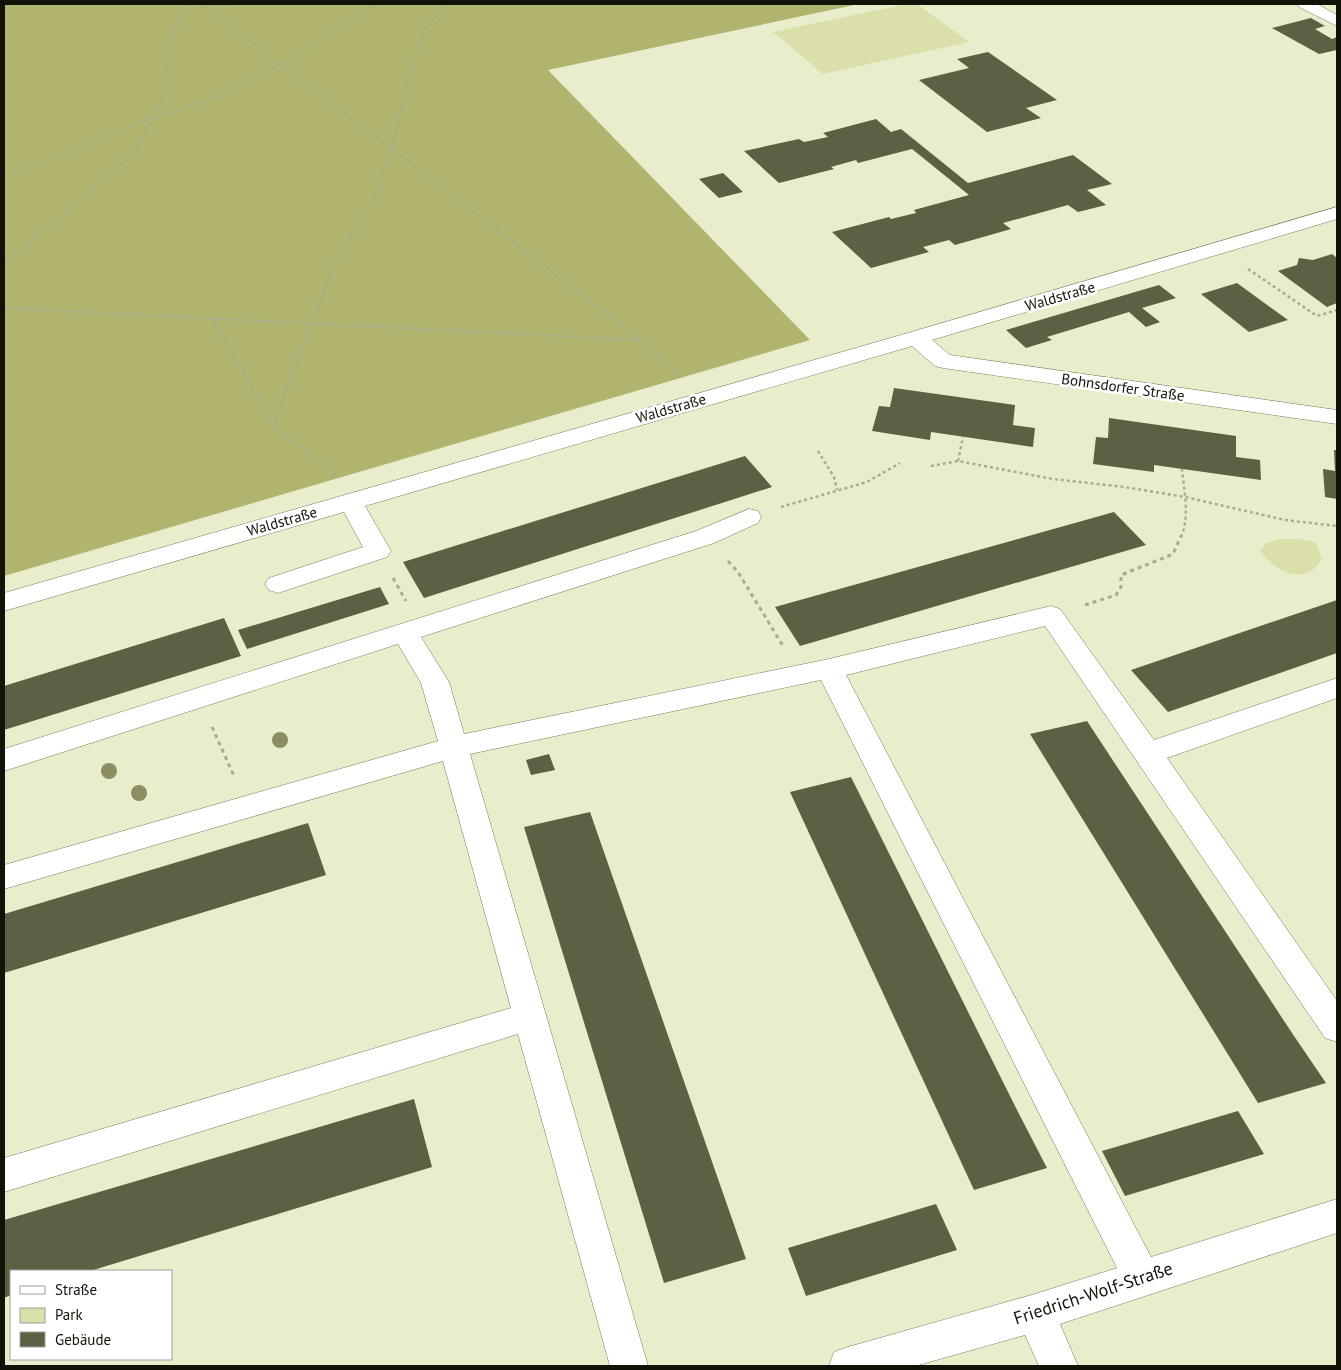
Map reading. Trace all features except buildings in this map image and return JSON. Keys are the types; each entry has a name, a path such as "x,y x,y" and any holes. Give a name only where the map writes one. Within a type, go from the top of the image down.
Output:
{"street":[{"path":"1305,4 1337,21"},
{"name":"Waldstraße","path":"4,602 703,398 916,338 1337,213"},
{"name":"Bohnsdorfer Straße","path":"916,338 943,361 1337,417"},
{"path":"278,584 378,551 350,501"},
{"path":"4,760 705,537 749,517"},
{"path":"4,877 454,747 815,672 1051,615 1337,1028"},
{"path":"412,629 435,682 629,1366"},
{"path":"815,672 1142,1278"},
{"path":"1148,753 1337,688"},
{"path":"4,1175 531,1016"},
{"name":"Friedrich-Wolf-Straße","path":"848,1366 1035,1313 1337,1216"},
{"path":"1035,1313 1058,1366"}],"path":[{"path":"4,261 56,222 137,149 167,87 168,60 174,42 178,15 186,4"},
{"path":"203,4 253,4"},
{"path":"203,4 641,340 703,398"},
{"path":"4,177 150,119 222,95 282,64 376,4"},
{"path":"273,425 310,323 334,264 373,200 392,149 411,65 425,29 446,4"},
{"path":"1218,249 1317,316 1337,311"},
{"path":"4,308 641,340"},
{"path":"213,319 273,425 335,473 350,501"},
{"path":"958,461 963,437"},
{"path":"818,451 834,477 837,490"},
{"path":"931,466 958,461 1053,479 1124,486 1185,497 1285,520 1337,526"},
{"path":"749,517 867,482 900,462"},
{"path":"1051,615 1116,595 1122,586 1121,575 1173,554 1184,530 1185,497 1182,469"},
{"path":"705,537 738,572 815,672"},
{"path":"378,551 412,629"},
{"path":"200,699 246,806"}],"green space":[{"path":"4,4 859,4 548,70 810,340 4,576"},
{"path":"907,4 917,4 969,42 823,74 773,32"},
{"path":"1279,539 1300,539 1315,542 1322,558 1316,567 1308,573 1300,575 1291,574 1274,565 1260,551 1265,544"}]}
